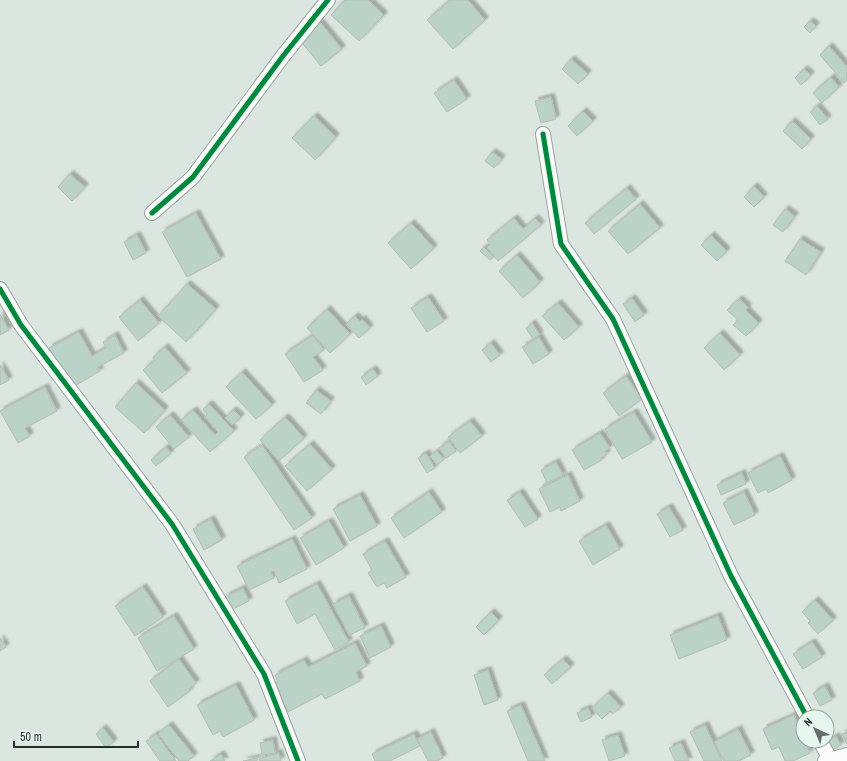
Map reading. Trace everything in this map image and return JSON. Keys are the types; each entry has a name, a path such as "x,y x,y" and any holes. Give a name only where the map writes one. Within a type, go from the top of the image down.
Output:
{"street":[{"path":"152,213 193,177 283,56 328,0"},
{"path":"543,134 561,244 613,319 731,576 803,709"},
{"path":"0,289 21,324 172,524 264,674 298,761"},
{"path":"823,749 828,760 847,755"}],"building":[{"path":"345,0 368,0 384,15 359,41 331,15"},
{"path":"450,0 468,0 485,20 453,49 427,20"},
{"path":"810,21 816,26 810,33 804,27"},
{"path":"320,22 342,49 321,66 299,39"},
{"path":"829,46 847,67 847,80 844,83 820,55"},
{"path":"571,59 588,74 578,84 562,69"},
{"path":"804,69 811,75 801,85 795,78"},
{"path":"831,77 839,87 822,103 813,93"},
{"path":"454,80 467,99 447,112 434,93"},
{"path":"551,97 556,119 541,123 535,101"},
{"path":"817,106 828,119 820,125 810,112"},
{"path":"583,111 593,121 577,136 568,126"},
{"path":"314,116 336,137 315,160 292,138"},
{"path":"792,121 811,139 802,149 783,131"},
{"path":"492,152 502,159 494,168 485,161"},
{"path":"70,174 85,187 72,201 58,187"},
{"path":"754,186 764,197 754,207 744,197"},
{"path":"627,188 636,199 594,234 585,223"},
{"path":"640,204 660,228 628,254 608,231"},
{"path":"785,209 795,216 783,232 773,225"},
{"path":"196,213 221,259 187,277 162,232"},
{"path":"514,218 523,229 535,218 541,225 498,261 487,247 490,244 487,240"},
{"path":"411,223 434,248 411,269 388,243"},
{"path":"137,235 146,253 133,260 124,242"},
{"path":"711,235 727,251 717,261 701,245"},
{"path":"800,239 821,252 806,275 785,261"},
{"path":"484,247 494,257 490,260 480,251"},
{"path":"517,255 540,282 523,298 499,271"},
{"path":"187,284 216,309 186,342 158,316"},
{"path":"428,297 444,321 427,332 411,308"},
{"path":"632,298 644,315 635,322 623,304"},
{"path":"739,299 748,307 746,310 759,323 746,336 733,325 738,320 727,310"},
{"path":"140,300 159,323 138,341 119,317"},
{"path":"558,303 579,327 564,340 542,316"},
{"path":"327,309 350,334 330,353 307,328"},
{"path":"0,314 9,330 0,335"},
{"path":"355,316 360,321 362,319 370,328 359,338 346,324"},
{"path":"532,323 540,335 533,339 526,328"},
{"path":"79,332 92,356 106,348 103,342 115,335 124,353 98,367 100,371 71,388 49,348"},
{"path":"720,333 740,355 724,370 704,348"},
{"path":"313,335 324,350 313,357 323,370 304,382 285,354"},
{"path":"539,337 549,354 533,364 522,347"},
{"path":"491,343 500,355 491,362 482,350"},
{"path":"165,347 187,373 162,393 143,370 155,360 153,357"},
{"path":"0,365 9,380 0,385"},
{"path":"373,369 378,376 366,385 361,377"},
{"path":"242,372 272,405 256,419 226,387"},
{"path":"626,376 642,399 619,416 603,393"},
{"path":"136,383 165,410 144,433 115,407"},
{"path":"45,387 57,411 25,428 30,436 18,443 0,411"},
{"path":"316,390 331,401 321,414 306,403"},
{"path":"209,404 234,431 210,452 181,420 193,410 215,435 218,432 205,417 207,414 203,409"},
{"path":"233,410 241,417 233,425 225,418"},
{"path":"634,412 652,442 622,459 605,429"},
{"path":"170,415 189,437 174,449 156,427"},
{"path":"285,417 304,438 279,461 260,440"},
{"path":"470,421 482,436 460,453 448,437"},
{"path":"600,433 610,448 605,451 607,454 601,458 602,460 584,470 572,450"},
{"path":"449,441 456,451 446,458 439,448"},
{"path":"310,444 332,469 307,491 285,466"},
{"path":"262,445 312,518 294,530 244,457"},
{"path":"166,447 171,453 156,466 151,460"},
{"path":"437,451 444,459 437,465 430,456"},
{"path":"426,453 435,468 427,473 418,458"},
{"path":"780,456 792,480 768,493 766,489 758,493 748,473"},
{"path":"556,462 563,475 547,483 541,470"},
{"path":"742,473 746,484 721,495 717,485"},
{"path":"568,475 580,501 561,511 560,507 550,512 539,489"},
{"path":"429,492 442,512 404,538 391,518"},
{"path":"520,492 538,519 525,527 507,500"},
{"path":"744,492 755,515 734,525 723,503"},
{"path":"360,495 377,526 350,541 333,509"},
{"path":"669,507 683,530 670,537 657,514"},
{"path":"211,519 222,540 204,550 193,529"},
{"path":"329,521 344,548 316,565 300,538"},
{"path":"606,525 620,549 593,565 579,541"},
{"path":"292,539 307,569 279,583 274,571 271,572 274,578 249,590 237,566"},
{"path":"385,541 406,577 387,588 384,583 377,587 368,573 372,570 363,554"},
{"path":"317,584 349,642 335,650 315,614 297,624 285,601"},
{"path":"143,587 163,617 135,636 115,606"},
{"path":"243,588 249,601 231,610 225,597"},
{"path":"349,596 365,628 349,635 333,604"},
{"path":"815,600 833,620 818,634 808,623 810,621 802,612"},
{"path":"491,612 499,620 484,635 476,627"},
{"path":"174,616 194,649 157,671 138,638"},
{"path":"718,616 727,640 679,659 670,635"},
{"path":"381,626 391,647 370,658 360,636"},
{"path":"0,638 6,647 0,651"},
{"path":"812,642 822,657 803,669 793,654"},
{"path":"355,643 367,666 356,672 360,681 325,699 322,694 288,712 274,684 278,682 275,675 304,660 308,667"},
{"path":"179,659 196,683 189,689 190,691 168,707 150,681"},
{"path":"563,659 571,667 552,684 544,675"},
{"path":"488,670 498,700 484,705 474,675"},
{"path":"236,685 254,720 223,737 220,731 213,735 197,705"},
{"path":"825,686 832,700 820,706 813,693"},
{"path":"608,693 621,707 613,714 610,711 602,719 592,708"},
{"path":"521,705 545,761 528,761 507,711"},
{"path":"588,708 592,717 581,722 577,713"},
{"path":"794,715 795,749 808,749 810,753 793,761 785,761 779,747 772,750 763,729"},
{"path":"169,725 194,756 188,761 179,761 158,734"},
{"path":"705,725 722,761 704,761 690,732"},
{"path":"103,728 114,742 106,748 96,734"},
{"path":"738,729 751,755 739,761 724,761 714,742"},
{"path":"431,732 443,758 437,761 428,761 417,739"},
{"path":"847,732 847,744 842,734"},
{"path":"156,734 176,761 160,761 146,741"},
{"path":"414,734 420,746 390,761 375,761 372,754"},
{"path":"618,735 625,756 609,761 602,740"},
{"path":"835,737 841,745 835,749"},
{"path":"273,740 275,753 262,755 260,743"},
{"path":"681,743 689,761 675,761 669,748"},
{"path":"279,753 281,761 260,761 259,759"},
{"path":"221,754 225,761 210,761"},
{"path":"257,758 257,761 243,761"}],"cycle path":[{"path":"152,213 193,177 283,56 328,0"},
{"path":"543,134 561,244 613,319 731,576 803,709"},
{"path":"0,289 21,325 172,524 264,674 298,761"}]}
